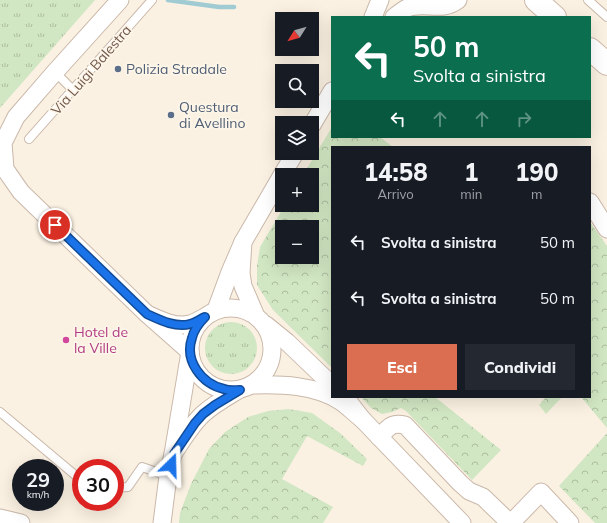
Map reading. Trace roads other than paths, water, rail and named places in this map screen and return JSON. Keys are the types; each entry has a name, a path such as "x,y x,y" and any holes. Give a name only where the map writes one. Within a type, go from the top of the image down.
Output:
{"street":[{"path":"120,0 16,118 3,143 5,169 21,192 147,314 190,352 194,365 201,377 212,386 226,390 270,384 310,388 331,397"},
{"path":"373,16 380,0"},
{"path":"536,0 554,16"},
{"path":"405,8 419,6 439,7 450,2"},
{"path":"591,50 607,64"},
{"path":"317,116 331,92"},
{"path":"162,523 168,476 174,454 191,339 196,327 210,313 243,242 275,187"},
{"path":"591,204 607,229"},
{"path":"174,454 203,414 263,376 270,364 273,350 271,336 259,319 245,292 242,279 243,242"},
{"path":"147,314 166,322 190,324 210,313 229,307 243,309 259,319 286,342 331,384"},
{"path":"333,398 340,401 362,419"},
{"path":"345,398 362,419 462,523"},
{"path":"379,437 392,424 397,423 405,425 460,483 469,491 483,497 511,523 541,492 570,523"},
{"path":"0,518 21,523"}],"lane":[{"name":"Via Luigi Balestra","path":"29,140 152,0"},
{"path":"588,0 607,17"},
{"path":"55,72 73,90"},
{"path":"0,412 72,472"},
{"path":"124,487 128,487 142,467 168,476"}],"waterway":[{"path":"168,0 219,7 234,7"}],"place":[{"name":"Polizia Stradale","path":"118,69"},
{"name":"Questura di Avellino","path":"171,115"},
{"name":"Hotel de la Ville","path":"66,340"}]}
